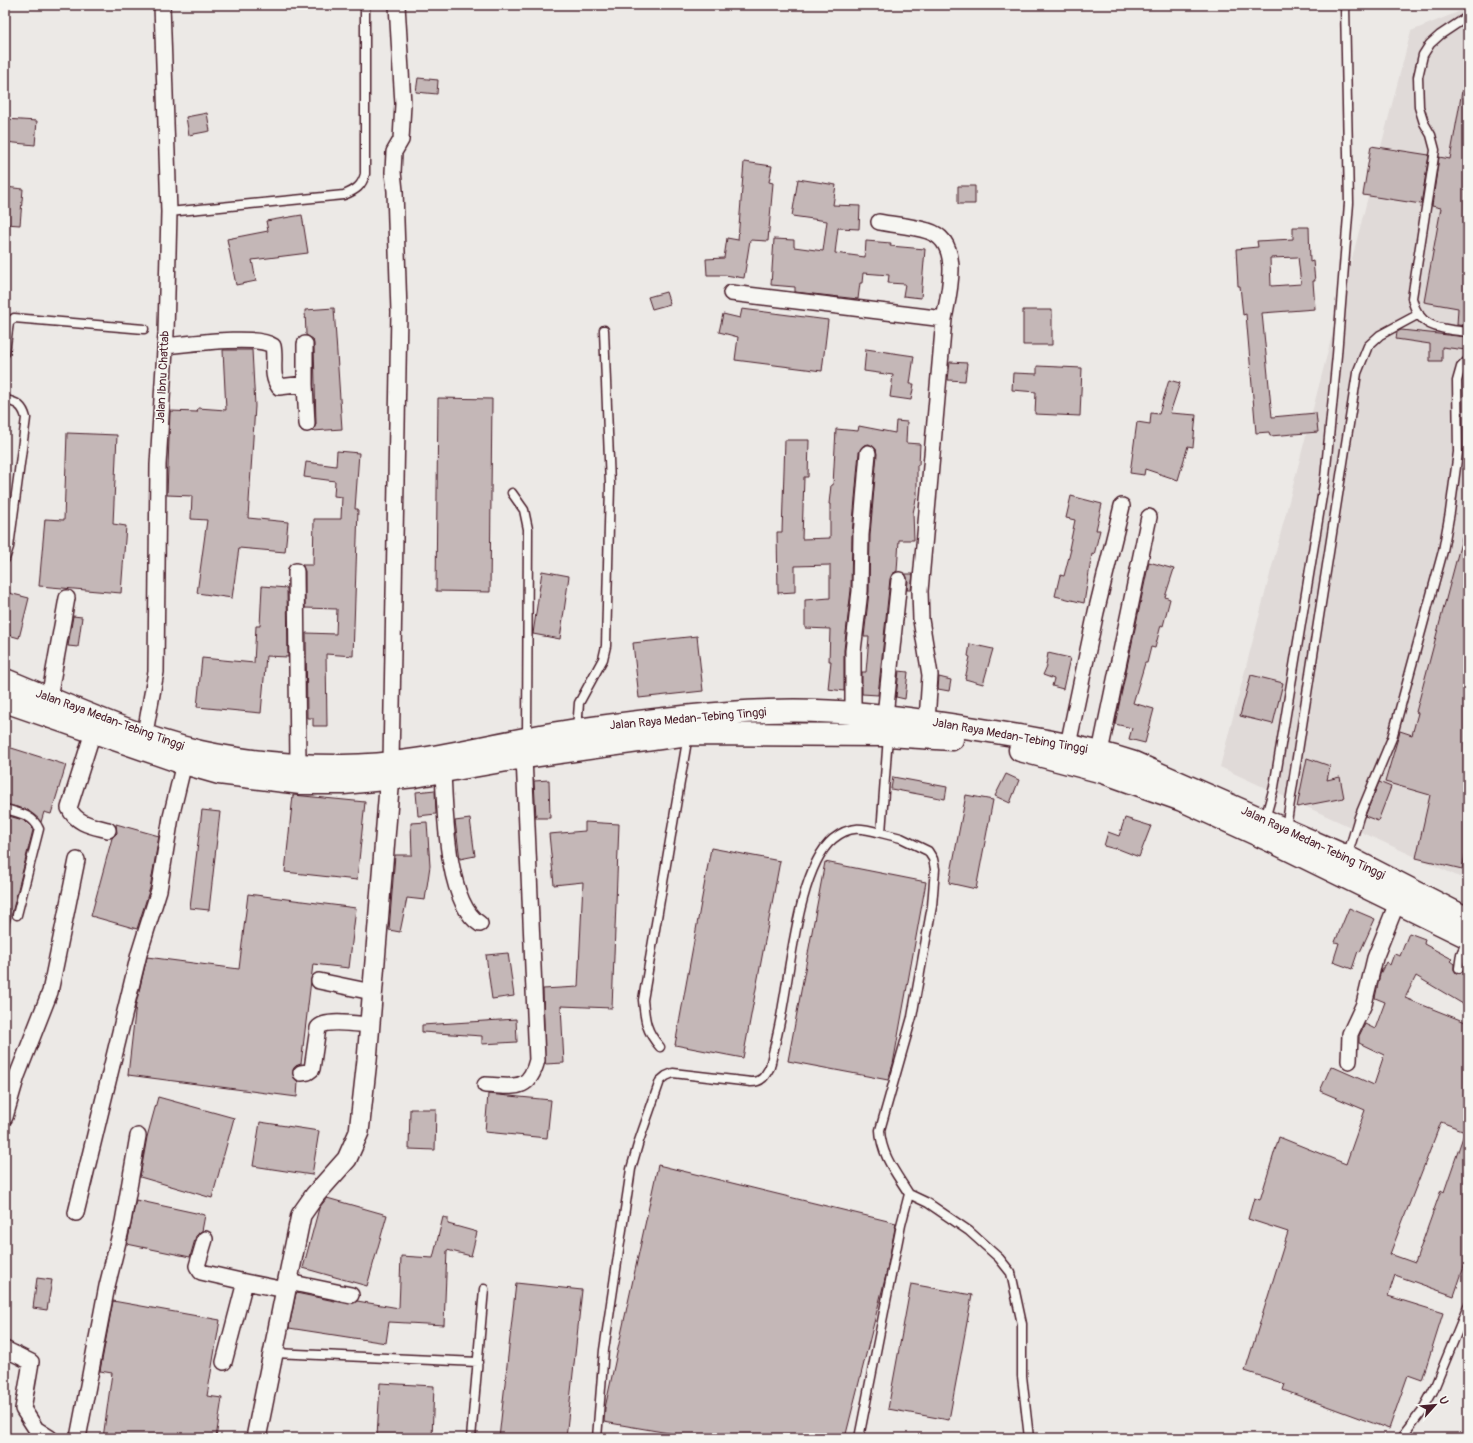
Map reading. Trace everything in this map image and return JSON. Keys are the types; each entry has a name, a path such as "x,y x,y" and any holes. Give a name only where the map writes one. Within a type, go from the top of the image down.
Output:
{"highway":[{"name":"Jalan Raya Medan-Tebing Tinggi","path":"5,680 49,698 144,742 184,763 219,773 301,783 343,783 390,771 430,758 526,748 688,734 887,725 927,721 1068,745 1100,752 1160,774 1347,857 1468,919"},
{"name":"Jalan Raya Medan-Tebing Tinggi","path":"5,701 93,732 242,760 390,771 443,772 526,748 576,730 704,715 771,711 853,713 887,725 934,737 1031,752 1103,772 1182,800 1291,850 1468,937"}],"street":[{"name":"Jalan Ibnu Chattab","path":"144,742 156,672 158,465 165,346 169,212 162,5"},
{"path":"256,1438 301,1215 315,1195 347,1159 359,1132 362,1110 390,771 399,312 393,172 394,152 401,140 404,104 397,5"},
{"path":"879,222 929,231 945,244 951,260 949,290 944,319 920,591 921,620 930,675 927,721"},
{"path":"731,293 944,319"},
{"path":"165,346 245,340 269,343 273,346 275,354 274,377 279,387 305,384"},
{"path":"305,344 307,424"},
{"path":"853,713 853,651 860,591 861,535 868,453"},
{"path":"1068,745 1096,612 1122,506"},
{"path":"1100,752 1149,517"},
{"path":"296,571 298,764"},
{"path":"887,725 899,580"},
{"path":"49,698 67,598"},
{"path":"93,732 69,808 76,818 86,824 108,830"},
{"path":"485,1085 518,1086 529,1081 534,1072 537,1060 526,748"},
{"path":"76,1213 139,954 159,890 171,817 184,763"},
{"path":"443,772 446,831 454,877 465,909 472,919 480,924"},
{"path":"5,1117 17,1076 50,992 77,860"},
{"path":"1350,1061 1350,1034 1364,1004 1375,958 1397,903"},
{"path":"319,980 372,992"},
{"path":"301,1073 308,1072 312,1069 318,1028 320,1025 327,1023 369,1025"},
{"path":"78,1438 107,1286 123,1222 138,1136"},
{"path":"205,1239 197,1266 201,1272 245,1282 351,1295"},
{"path":"224,1362 245,1282"},
{"path":"5,1349 31,1362 23,1409 36,1429 50,1438"}],"lane":[{"path":"169,212 344,195 358,188 363,182 365,174 365,5"},
{"path":"1265,820 1274,787 1325,478 1349,202 1345,5"},
{"path":"1468,18 1452,26 1430,44 1423,55 1418,77 1419,107 1424,122 1431,134 1435,150 1413,290 1414,306 1429,325 1437,328 1468,332"},
{"path":"1286,830 1357,373 1368,346 1380,335 1419,314"},
{"path":"5,353 8,322 14,318 144,329"},
{"path":"576,730 579,703 603,659 606,646 610,485 604,330"},
{"path":"1347,857 1359,817 1392,738 1443,551 1458,452 1457,381 1461,367 1468,360"},
{"path":"5,400 14,402 21,406 26,418 9,547 5,559"},
{"path":"512,493 524,510 528,529 526,748"},
{"path":"881,833 887,725"},
{"path":"660,1047 650,1036 645,1022 644,1000 688,734"},
{"path":"5,810 28,816 37,824 39,830 17,915"},
{"path":"597,1438 604,1350 631,1169 639,1140 660,1081 673,1073 751,1082 758,1082 764,1078 770,1067 808,882 821,853 833,839 846,831 859,827 902,838 928,851 933,859 936,869 932,906 912,1017 880,1130 880,1142 884,1154 909,1194 928,1203 969,1232 999,1258 1011,1273 1022,1324 1022,1376 1029,1438"},
{"path":"1459,968 1461,954 1468,937"},
{"path":"859,1438 901,1225 909,1194"},
{"path":"471,1438 484,1289"},
{"path":"1401,1438 1422,1411 1433,1392 1468,1306"},
{"path":"274,1353 478,1362"}],"shaded area":[{"path":"1468,8 1468,881 1220,767 1411,31"}],"building":[{"path":"418,78 438,80 437,94 416,92"},
{"path":"1462,91 1468,92 1468,326 1457,325 1458,308 1424,302 1441,208 1432,206 1439,157 1450,159"},
{"path":"207,113 210,131 189,135 186,117"},
{"path":"5,119 37,121 35,145 5,142"},
{"path":"1371,146 1429,155 1421,204 1363,195"},
{"path":"744,162 772,166 769,182 773,183 768,241 750,240 744,278 725,275 707,275 706,259 724,258 727,238 738,240"},
{"path":"798,179 836,185 833,205 860,206 859,229 838,228 835,253 865,257 866,241 891,243 890,246 925,249 921,298 903,296 905,284 888,283 889,275 863,273 858,299 795,292 795,287 771,285 774,239 794,240 794,247 823,251 827,221 792,216"},
{"path":"958,186 975,186 975,204 958,204"},
{"path":"5,187 23,189 20,225 5,224"},
{"path":"302,215 308,253 252,260 256,281 236,285 227,239 268,231 266,221"},
{"path":"1293,227 1309,227 1310,262 1313,261 1315,281 1313,281 1315,309 1262,313 1272,417 1316,413 1318,432 1270,436 1269,432 1256,433 1246,314 1243,315 1240,286 1238,286 1236,249 1258,247 1257,241 1293,239","holes":["1298,257 1301,284 1271,286 1270,258"]},
{"path":"666,292 670,304 652,309 648,297"},
{"path":"334,308 342,429 313,431 316,424 314,344 313,339 306,335 305,310"},
{"path":"742,309 828,320 822,371 735,360 738,337 719,332 723,314 740,318"},
{"path":"1023,310 1052,310 1052,345 1023,345"},
{"path":"1401,330 1467,337 1466,350 1442,347 1442,361 1430,361 1430,344 1396,339 1397,332"},
{"path":"866,349 914,356 910,384 914,384 911,400 890,397 893,375 864,371"},
{"path":"223,350 252,350 255,406 248,518 288,522 285,552 239,548 232,598 197,593 207,520 191,519 192,496 167,495 170,411 197,412 198,408 226,410"},
{"path":"950,362 967,363 965,381 948,380"},
{"path":"1037,366 1082,368 1080,416 1035,414 1036,392 1012,390 1013,373 1037,374"},
{"path":"1169,380 1180,383 1170,413 1196,415 1193,447 1188,446 1178,480 1145,469 1144,475 1130,473 1137,422 1150,424 1151,413 1159,414"},
{"path":"438,398 492,399 490,592 436,591"},
{"path":"896,421 907,422 906,443 920,444 919,465 917,465 917,495 913,513 914,540 899,540 897,571 892,574 890,579 878,695 862,694 862,672 866,672 869,637 864,637 869,592 870,535 877,454 876,449 869,444 864,445 859,452 852,534 851,590 844,650 844,691 828,689 831,661 829,661 830,629 805,628 805,600 830,598 830,565 795,566 795,592 778,593 777,532 782,532 785,440 809,440 808,477 804,477 802,539 830,538 829,504 831,485 833,485 836,429 858,431 859,426 895,433"},
{"path":"67,433 117,435 113,524 126,526 121,593 39,586 45,519 64,520"},
{"path":"337,451 359,453 355,509 358,509 353,656 326,654 327,726 313,726 313,718 307,718 306,633 336,634 337,609 305,608 305,571 302,565 313,565 314,519 341,519 342,497 334,496 335,481 304,477 306,462 336,466"},
{"path":"1071,496 1102,504 1096,530 1100,530 1094,555 1092,554 1084,603 1055,596 1060,575 1064,576 1071,549 1069,549 1075,520 1066,518"},
{"path":"1464,531 1468,532 1468,842 1462,869 1416,858 1430,795 1385,782 1400,731 1412,735 1418,713 1416,712"},
{"path":"1149,562 1174,569 1165,597 1170,599 1163,626 1161,625 1155,648 1151,647 1133,703 1154,709 1145,743 1129,739 1132,728 1115,724"},
{"path":"542,571 569,576 560,639 533,634"},
{"path":"905,574 913,574 911,590 907,590 908,581"},
{"path":"262,586 287,588 288,657 266,656 261,713 197,707 202,658 254,663 256,626 260,626"},
{"path":"5,592 29,598 19,638 5,634"},
{"path":"73,616 82,617 78,647 68,646"},
{"path":"697,636 703,691 639,698 633,643"},
{"path":"970,644 993,649 983,684 965,679 970,657 968,656"},
{"path":"1048,653 1070,658 1063,689 1052,686 1054,679 1043,675 1047,666"},
{"path":"899,671 908,672 905,699 896,697"},
{"path":"1251,675 1283,683 1273,724 1240,716"},
{"path":"939,677 951,680 949,691 938,689"},
{"path":"5,746 66,765 51,814 44,812 41,822 28,810 5,804"},
{"path":"1307,758 1330,766 1327,780 1340,777 1344,798 1297,807"},
{"path":"1006,774 1019,780 1010,803 995,796"},
{"path":"893,777 947,787 945,799 891,789"},
{"path":"549,780 550,818 536,818 534,781"},
{"path":"1379,782 1391,787 1378,821 1365,816"},
{"path":"435,790 436,814 418,816 416,792"},
{"path":"293,795 365,802 357,880 285,872"},
{"path":"966,795 993,800 976,889 949,883"},
{"path":"202,810 220,812 209,910 190,908"},
{"path":"5,815 23,820 33,830 8,929 5,929"},
{"path":"1125,818 1151,826 1139,857 1116,848 1104,846 1108,832 1119,836"},
{"path":"470,819 475,856 460,859 455,821"},
{"path":"427,822 430,866 425,900 407,898 400,932 389,930 395,855 412,855 411,823"},
{"path":"585,822 619,824 612,1008 561,1006 564,1063 545,1064 543,989 578,987 583,882 554,885 549,834 585,831"},
{"path":"116,824 159,836 150,888 137,929 91,916 112,838 117,833"},
{"path":"711,848 780,861 743,1058 675,1045"},
{"path":"825,862 926,882 893,1064 888,1080 788,1061"},
{"path":"248,894 356,908 349,968 313,964 301,1064 296,1066 293,1070 294,1078 298,1082 297,1097 128,1075 136,1004 147,957 239,969"},
{"path":"1349,908 1375,919 1360,952 1358,951 1352,969 1333,962 1339,943 1335,942"},
{"path":"1409,933 1425,939 1424,944 1452,959 1450,961 1454,964 1454,970 1456,973 1461,973 1463,971 1468,975 1468,1007 1416,976 1405,998 1468,1023 1468,1255 1454,1296 1395,1275 1388,1296 1443,1313 1422,1380 1408,1375 1389,1429 1283,1390 1285,1384 1245,1371 1288,1232 1248,1219 1254,1198 1260,1200 1279,1137 1346,1164 1365,1110 1320,1091 1331,1066 1374,1085 1384,1055 1359,1043 1359,1036 1365,1024 1375,1029 1385,1002 1375,998 1380,974 1386,962 1390,965 1394,954 1400,956","holes":["1441,1122 1465,1131 1444,1192 1441,1190 1415,1263 1390,1254"]},
{"path":"508,953 514,996 492,999 486,955"},
{"path":"516,1019 517,1042 482,1044 482,1036 422,1032 422,1025"},
{"path":"488,1094 551,1100 547,1138 485,1132"},
{"path":"158,1097 234,1118 212,1198 140,1177 147,1137"},
{"path":"410,1109 436,1109 435,1150 409,1149"},
{"path":"260,1122 319,1131 312,1175 253,1166"},
{"path":"658,1165 896,1223 886,1275 845,1438 698,1438 604,1422 605,1408"},
{"path":"327,1198 387,1215 367,1286 303,1268 319,1208"},
{"path":"136,1200 205,1215 202,1231 196,1236 190,1257 127,1244"},
{"path":"443,1217 448,1218 448,1224 477,1232 471,1256 447,1250 444,1325 389,1322 386,1343 289,1328 296,1293 349,1304 357,1301 399,1308 401,1256 433,1258"},
{"path":"37,1278 52,1280 47,1310 33,1308"},
{"path":"516,1283 582,1290 566,1438 499,1438"},
{"path":"911,1284 972,1295 949,1420 888,1409"},
{"path":"113,1301 220,1320 207,1396 222,1398 216,1438 103,1438 112,1373 100,1371"},
{"path":"380,1383 434,1386 432,1438 377,1438"}]}
